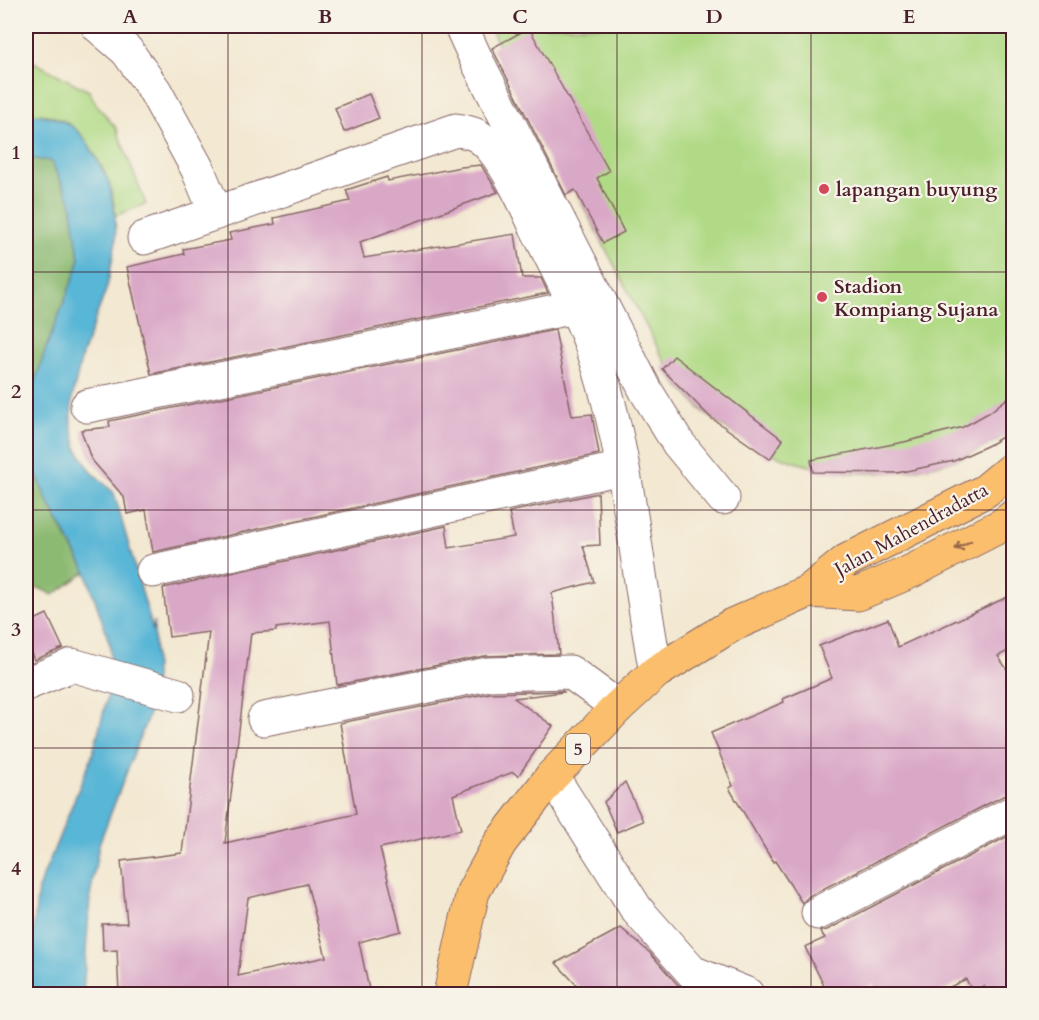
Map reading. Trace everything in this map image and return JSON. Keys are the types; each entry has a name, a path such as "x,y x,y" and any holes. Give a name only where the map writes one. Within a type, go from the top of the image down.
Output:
{"highway":[{"name":"Jalan Mahendradatta","path":"450,994 473,892 500,843 552,776 618,707 656,672 732,625 809,591 846,561 985,491 1014,467"},
{"name":"Jalan Mahendradatta","path":"809,591 858,594 912,571 1002,525 1014,516"}],"street":[{"path":"98,26 127,51 155,91 197,168 216,213"},
{"path":"460,26 646,392 678,443 723,498"},
{"path":"144,238 446,133 456,130 478,136 514,179 575,307 599,367 612,414 656,672"},
{"path":"87,405 575,307"},
{"path":"153,571 622,468"},
{"path":"26,684 72,665 178,695"},
{"path":"264,719 488,674 570,672 618,707"},
{"path":"552,776 637,910 692,972 747,994"},
{"path":"818,913 1014,812"}],"green space":[{"name":"Stadion Kompiang Sujana","path":"489,26 1013,26 1013,430 984,448 952,461 920,469 888,473 857,473 827,470 797,463 768,452 712,419 676,383"},
{"path":"26,58 89,91 96,104 116,128 146,204 115,216 109,183 102,166 84,139 77,131 58,118 26,113"},
{"path":"26,158 50,160 71,202 79,266 46,348 26,410"},
{"path":"26,431 41,486 86,572 53,595 39,588 26,591"}],"water":[{"path":"26,113 59,120 79,132 109,182 115,216 116,241 107,287 82,355 72,398 71,423 77,449 91,471 114,493 153,631 154,621 155,677 152,706 99,844 90,897 83,994 26,994 38,889 92,756 111,683 110,645 86,572 45,496 29,453 26,410 79,258 71,202 51,161 26,158"}],"building":[{"path":"529,28 609,171 597,178 624,232 603,243 575,190 566,195 492,48"},
{"path":"369,94 379,118 344,132 335,108"},
{"path":"481,165 498,192 360,242 364,258 515,234 522,278 541,278 548,293 151,374 127,267 184,254 183,249 231,240 229,233 275,224 274,218 350,201 346,190 387,177 388,181"},
{"path":"555,330 572,416 592,414 599,454 153,552 146,510 127,514 124,497 91,459 81,430 110,427 109,421"},
{"path":"674,356 783,440 770,459 710,417 662,369"},
{"path":"1014,393 1014,430 989,445 954,461 897,473 813,472 811,460 904,442 963,427 990,412"},
{"path":"598,493 600,545 583,546 594,582 552,593 559,654 484,656 337,685 330,621 251,633 225,843 356,814 340,723 490,693 564,692 514,698 553,726 518,776 513,772 453,795 461,830 380,848 401,931 359,942 370,994 208,994 207,989 177,994 119,994 117,950 103,951 102,924 127,923 121,861 182,853 209,632 169,637 163,588 446,526 449,548 514,537 509,512","holes":["307,884 326,957 238,976 248,898"]},
{"path":"1014,594 1014,648 998,656 1014,680 1014,794 1005,795 809,896 802,903 775,861 773,862 729,788 733,786 711,733 784,702 783,699 832,678 819,646 888,619 898,647"},
{"path":"47,614 63,648 34,660 26,641 26,624"},
{"path":"625,782 643,821 617,832 604,802"},
{"path":"1014,833 1014,994 988,994 984,986 972,991 966,979 936,994 878,994 874,984 849,994 828,994 805,947 825,938 820,931 827,930"},
{"path":"621,928 650,953 678,985 698,994 585,994 556,963"}],"place":[{"name":"lapangan buyung","path":"824,189"},
{"name":"Stadion Kompiang Sujana","path":"822,297"}]}
